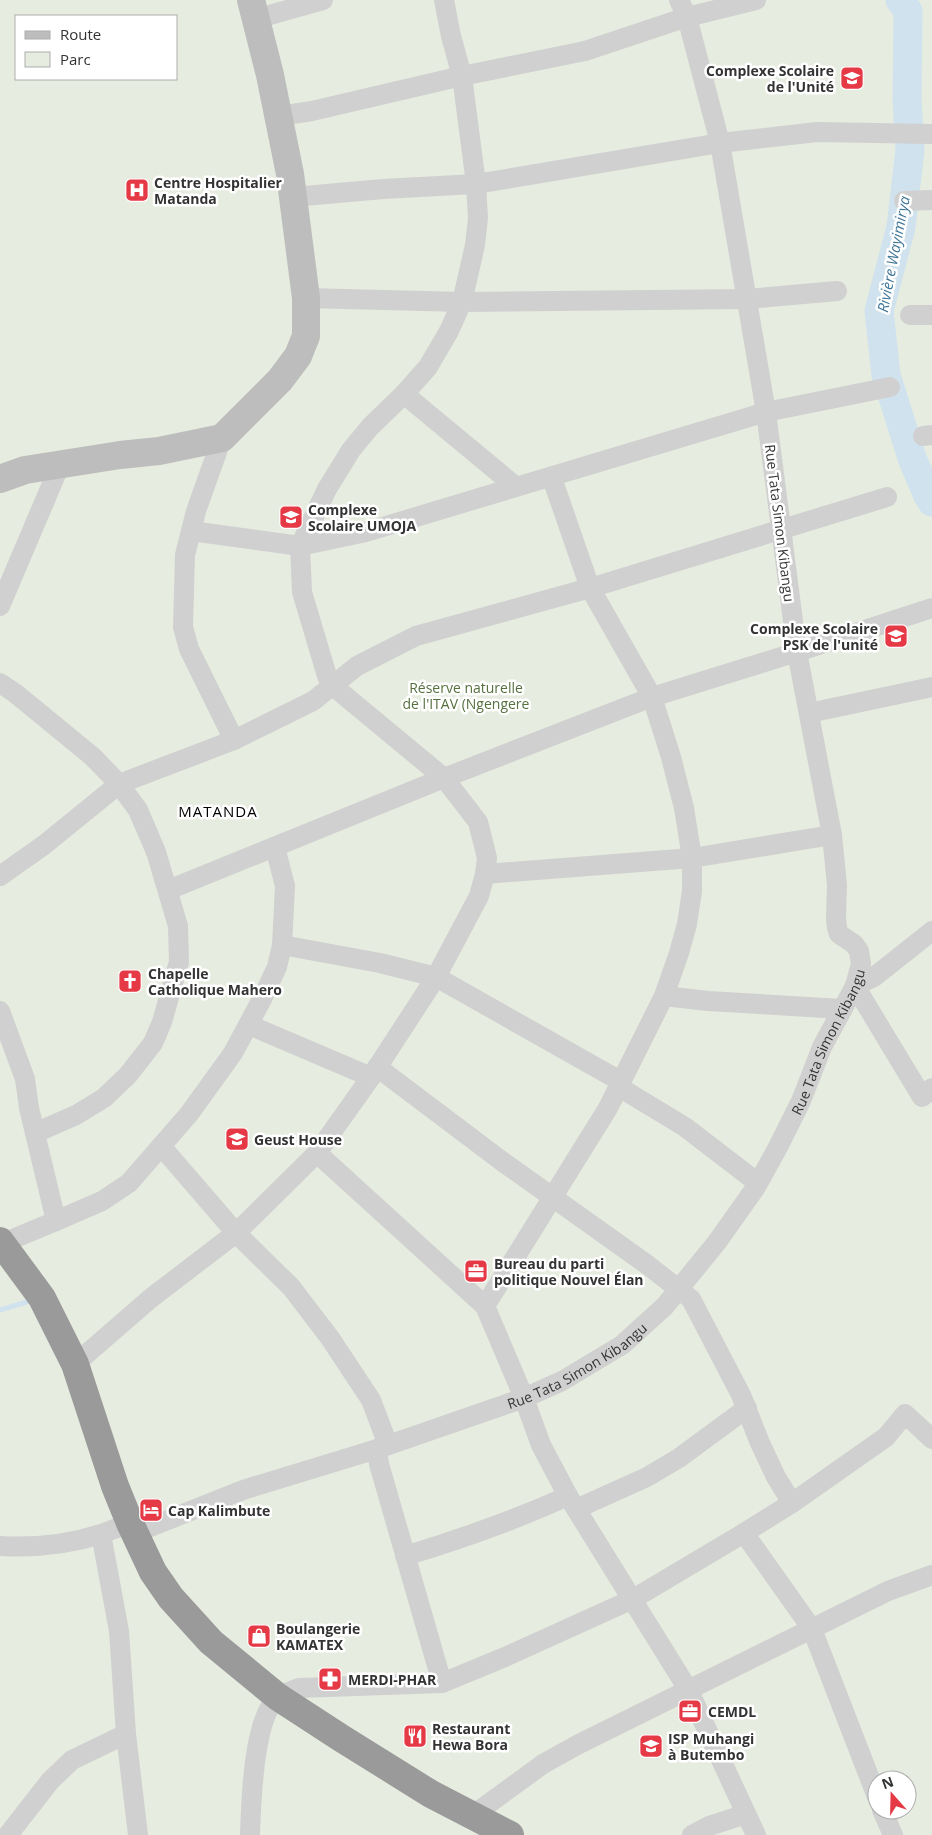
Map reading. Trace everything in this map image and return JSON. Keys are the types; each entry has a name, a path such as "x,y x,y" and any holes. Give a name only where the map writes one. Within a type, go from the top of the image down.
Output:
{"highway":[{"path":"2,1242 42,1298 76,1364 115,1486 132,1528 153,1572 171,1598 211,1642 278,1697 415,1784 510,1835"}],"street":[{"path":"234,740 189,649 183,627 185,555 199,504 222,438 280,380 298,356 306,336 306,298 280,116 253,9 323,0"},
{"path":"76,1364 152,1298 236,1232 317,1153 374,1072 436,977 479,896 485,874 487,858 478,822 444,778 333,686 327,676 302,592 300,546 327,489 351,450 370,427 404,394 428,367 449,331 462,302 476,245 478,218 476,184 462,76 444,0"},
{"path":"280,116 322,109 462,76 585,51 683,8 756,0"},
{"name":"Rue Tata Simon Kibangu","path":"0,1546 41,1547 78,1542 101,1534 132,1528 243,1490 382,1447 524,1398 562,1381 622,1345 665,1306 716,1242 758,1182 778,1149 801,1101 822,1047 854,986 861,964 859,951 854,944 839,934 837,928 837,886 832,835 797,652 766,412 720,143 683,8"},
{"path":"292,197 383,189 476,184 720,143 817,132 924,134"},
{"path":"904,201 932,200"},
{"path":"306,298 462,302 746,299 837,291"},
{"path":"910,315 932,315"},
{"path":"191,531 300,546 366,532 515,486 552,478 766,412 890,387"},
{"path":"404,394 515,486"},
{"path":"0,479 25,470 120,455 159,451 222,438"},
{"path":"0,606 60,465"},
{"path":"485,1306 608,1108 620,1085 664,996 687,924 692,891 692,858 684,808 671,757 652,697 590,588 552,478"},
{"path":"0,876 44,845 119,784 234,740 313,701 357,666 416,636 590,588 887,497"},
{"path":"168,890 444,778 652,697 932,608"},
{"path":"0,683 15,693 93,758 119,784 138,810 156,852 178,926 179,962 162,1022 153,1043 128,1075 104,1098 76,1114 35,1133"},
{"path":"809,713 932,687"},
{"path":"485,874 692,858 832,835"},
{"path":"2,1242 102,1201 129,1183 189,1114 233,1053 277,967 282,945 285,886 275,847"},
{"path":"932,931 874,977 854,986 922,1096 932,1088"},
{"path":"282,945 380,963 436,977 620,1085 685,1127 758,1182"},
{"path":"664,996 708,1001 842,1009"},
{"path":"0,1011 25,1079 35,1133 56,1221"},
{"path":"248,1025 374,1072 553,1196 691,1299 747,1408 772,1469 792,1503"},
{"path":"161,1146 236,1232 291,1287 330,1338 371,1400 382,1447 379,1464 442,1683"},
{"path":"317,1153 485,1306 542,1445 572,1502 689,1691 756,1835"},
{"path":"405,1556 480,1532 534,1511 611,1494 663,1467 698,1445 747,1408"},
{"path":"250,1835 252,1785 259,1742 267,1712 278,1697 299,1688 442,1683 505,1657 633,1599 792,1503 886,1437 905,1414 932,1440"},
{"path":"744,1533 812,1629 867,1771"},
{"path":"101,1534 119,1631 126,1734 138,1835"},
{"path":"473,1816 543,1764 579,1744 888,1591 932,1575"},
{"path":"8,1835 50,1781 72,1760 126,1734"},
{"path":"692,1835 709,1826 746,1814"},
{"path":"886,1820 893,1835"}],"green space":[{"name":"Réserve naturelle de l'ITAV (Ngengere","path":"0,0 932,0 932,1835 0,1835"}],"waterway":[{"name":"Rivière Wayimirya","path":"900,0 908,11 907,101 910,150 901,227 879,311 886,375 912,458 932,502"},
{"path":"0,1310 33,1300"}],"place":[{"name":"Complexe Scolaire de l'Unité","path":"852,78"},
{"name":"Centre Hospitalier Matanda","path":"137,190"},
{"name":"Complexe Scolaire UMOJA","path":"291,517"},
{"name":"Complexe Scolaire PSK de l'unité","path":"896,636"},
{"name":"Chapelle Catholique Mahero","path":"130,981"},
{"name":"Geust House","path":"237,1139"},
{"name":"Bureau du parti politique Nouvel Élan","path":"476,1271"},
{"name":"Cap Kalimbute","path":"151,1510"},
{"name":"Boulangerie KAMATEX","path":"259,1636"},
{"name":"MERDI-PHAR","path":"330,1679"},
{"name":"CEMDL","path":"690,1711"},
{"name":"Restaurant Hewa Bora","path":"415,1736"},
{"name":"ISP Muhangi à Butembo","path":"651,1746"}],"district":[{"name":"MATANDA","path":"218,811"}]}
